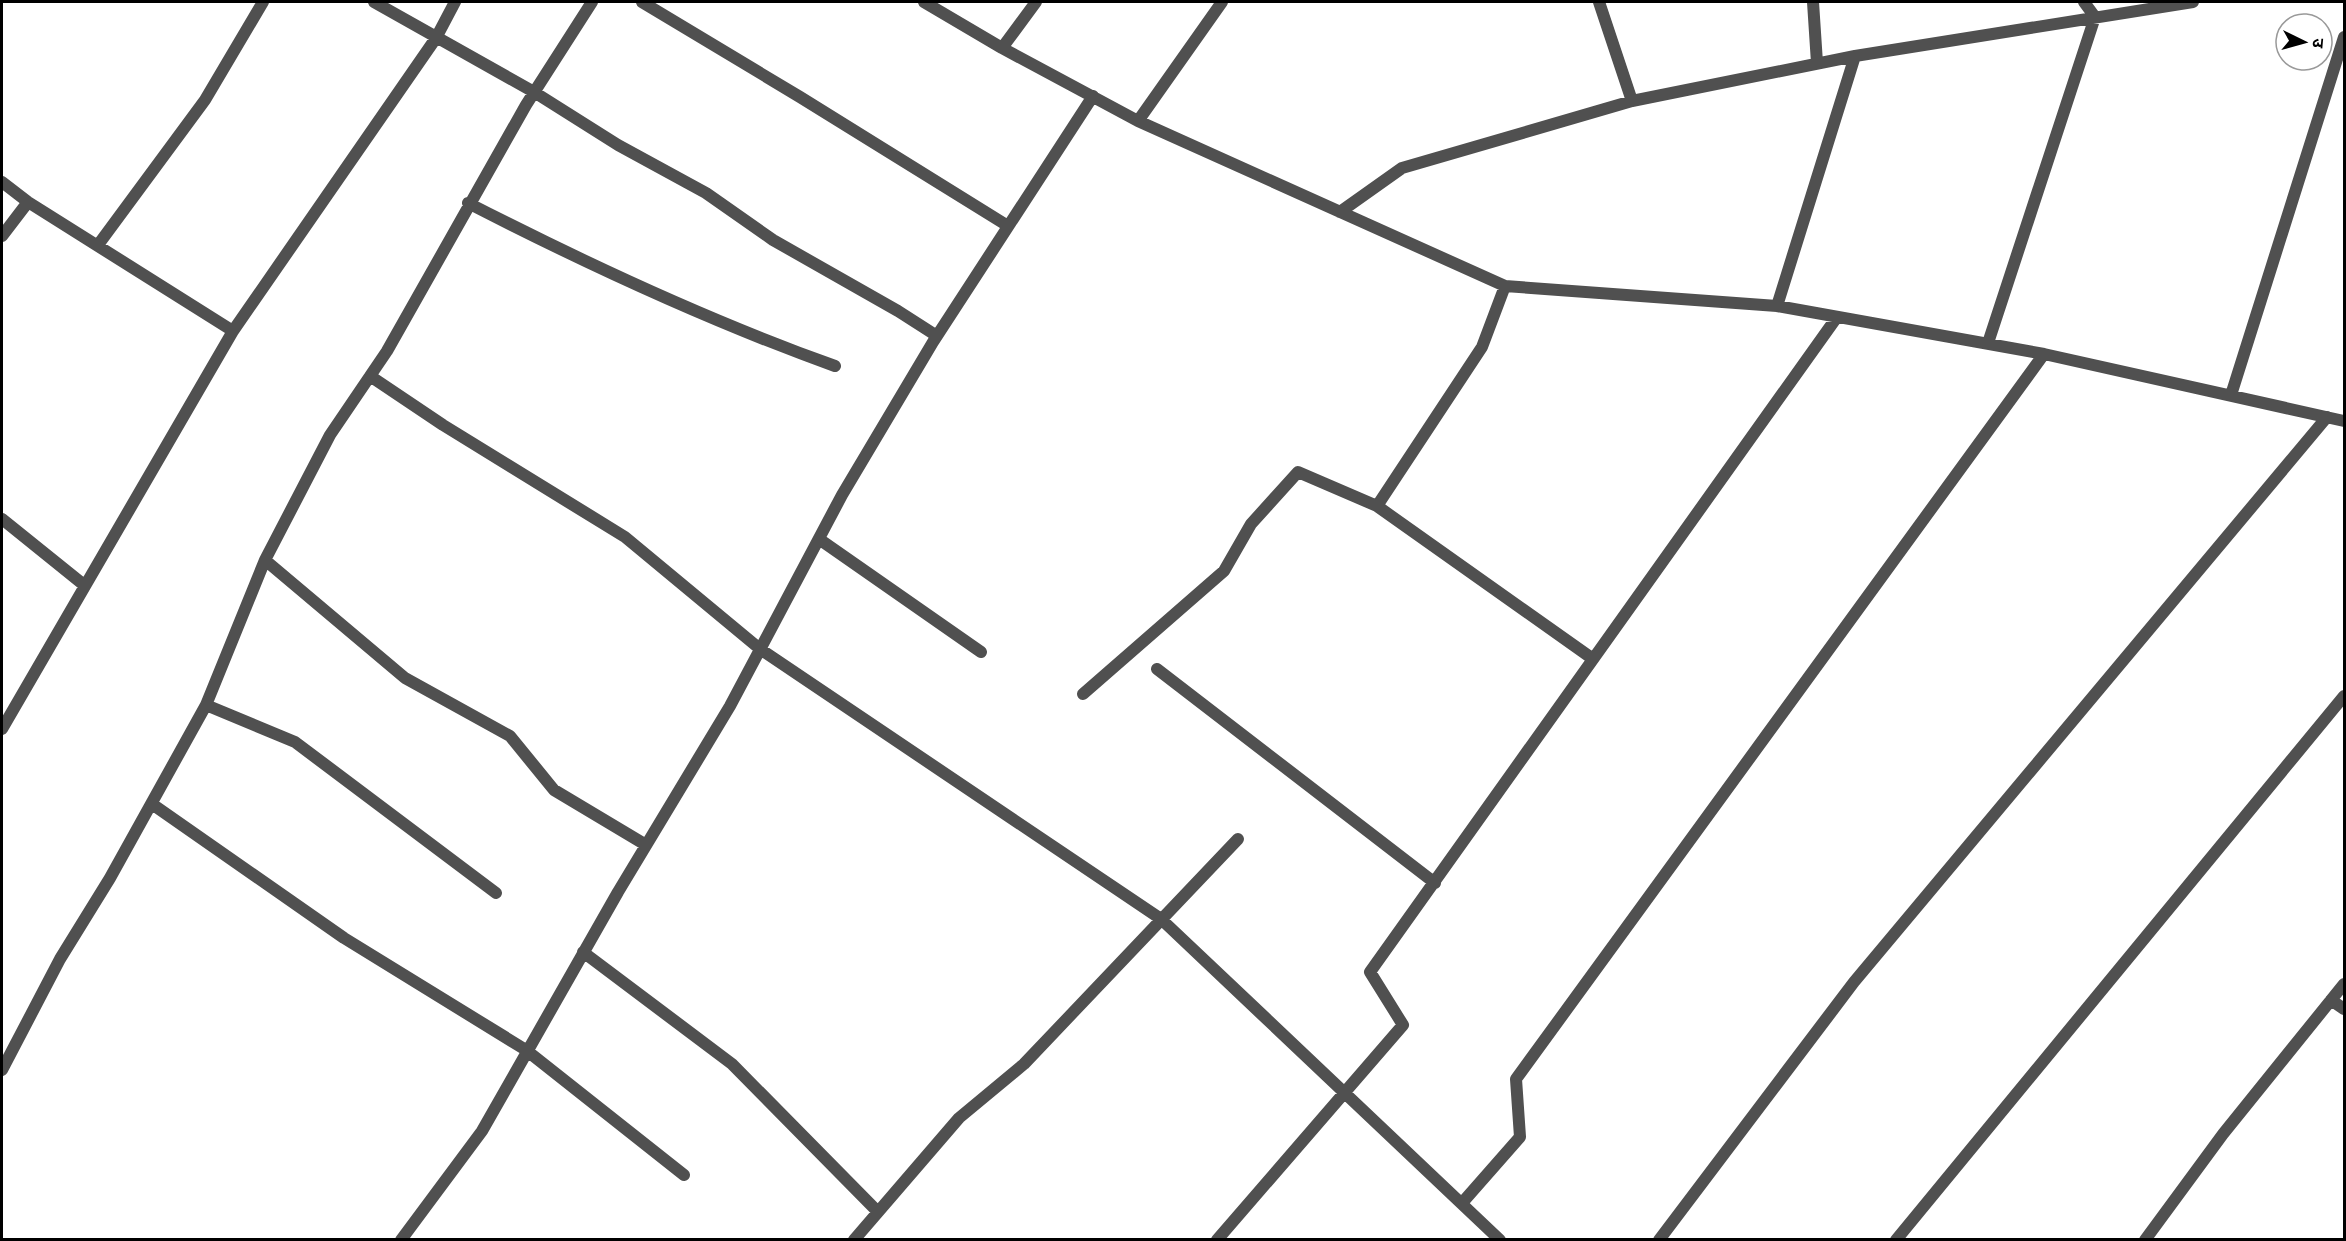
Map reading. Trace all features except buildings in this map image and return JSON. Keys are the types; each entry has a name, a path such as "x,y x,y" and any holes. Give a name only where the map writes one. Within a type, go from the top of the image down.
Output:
{"street":[{"path":"98,245 205,100 263,2"},
{"path":"374,2 534,92 618,145 706,193 772,240 898,311 937,336"},
{"path":"2,729 5,711 84,585 233,331 436,38 455,2"},
{"path":"2,1070 60,959 110,878 206,705 265,560 330,435 387,351 468,203 534,92 592,2"},
{"path":"642,2 810,102 1008,226"},
{"path":"924,2 1002,48 1138,121 1505,286 1777,306 2044,354 2344,421"},
{"path":"1002,48 1036,2"},
{"path":"1138,121 1222,2"},
{"path":"1599,2 1632,101"},
{"path":"1814,2 1816,63"},
{"path":"2084,2 2095,17"},
{"path":"1340,212 1402,168 1632,101 1855,56 2193,2"},
{"path":"1988,343 2095,17"},
{"path":"2231,395 2344,37"},
{"path":"1777,306 1855,56"},
{"path":"401,1239 482,1131 526,1050 646,844 730,706 842,495 937,336 1092,96"},
{"path":"2,182 28,202 233,331"},
{"path":"2,236 28,202"},
{"path":"468,203 555,247 679,303 783,348 835,366"},
{"path":"1377,506 1482,347 1505,286"},
{"path":"1217,1239 1403,1025 1370,972 1837,317"},
{"path":"1462,1203 1520,1137 1516,1079 2044,354"},
{"path":"370,376 625,537 760,649 1161,919 1500,1239"},
{"path":"1659,1239 1854,981 2327,417"},
{"path":"1083,694 1224,571 1251,524 1298,472 1377,506 1593,659"},
{"path":"2,519 84,585"},
{"path":"819,539 981,652"},
{"path":"265,560 405,678 510,736 554,790 646,844"},
{"path":"1157,669 1435,883"},
{"path":"1896,1239 2344,696"},
{"path":"206,705 295,742 496,893"},
{"path":"152,804 344,938 526,1050 684,1175"},
{"path":"854,1239 959,1118 1024,1064 1238,839"},
{"path":"583,952 732,1064 878,1212"},
{"path":"2145,1239 2223,1134 2344,984"},
{"path":"2331,1000 2344,1009"}]}
